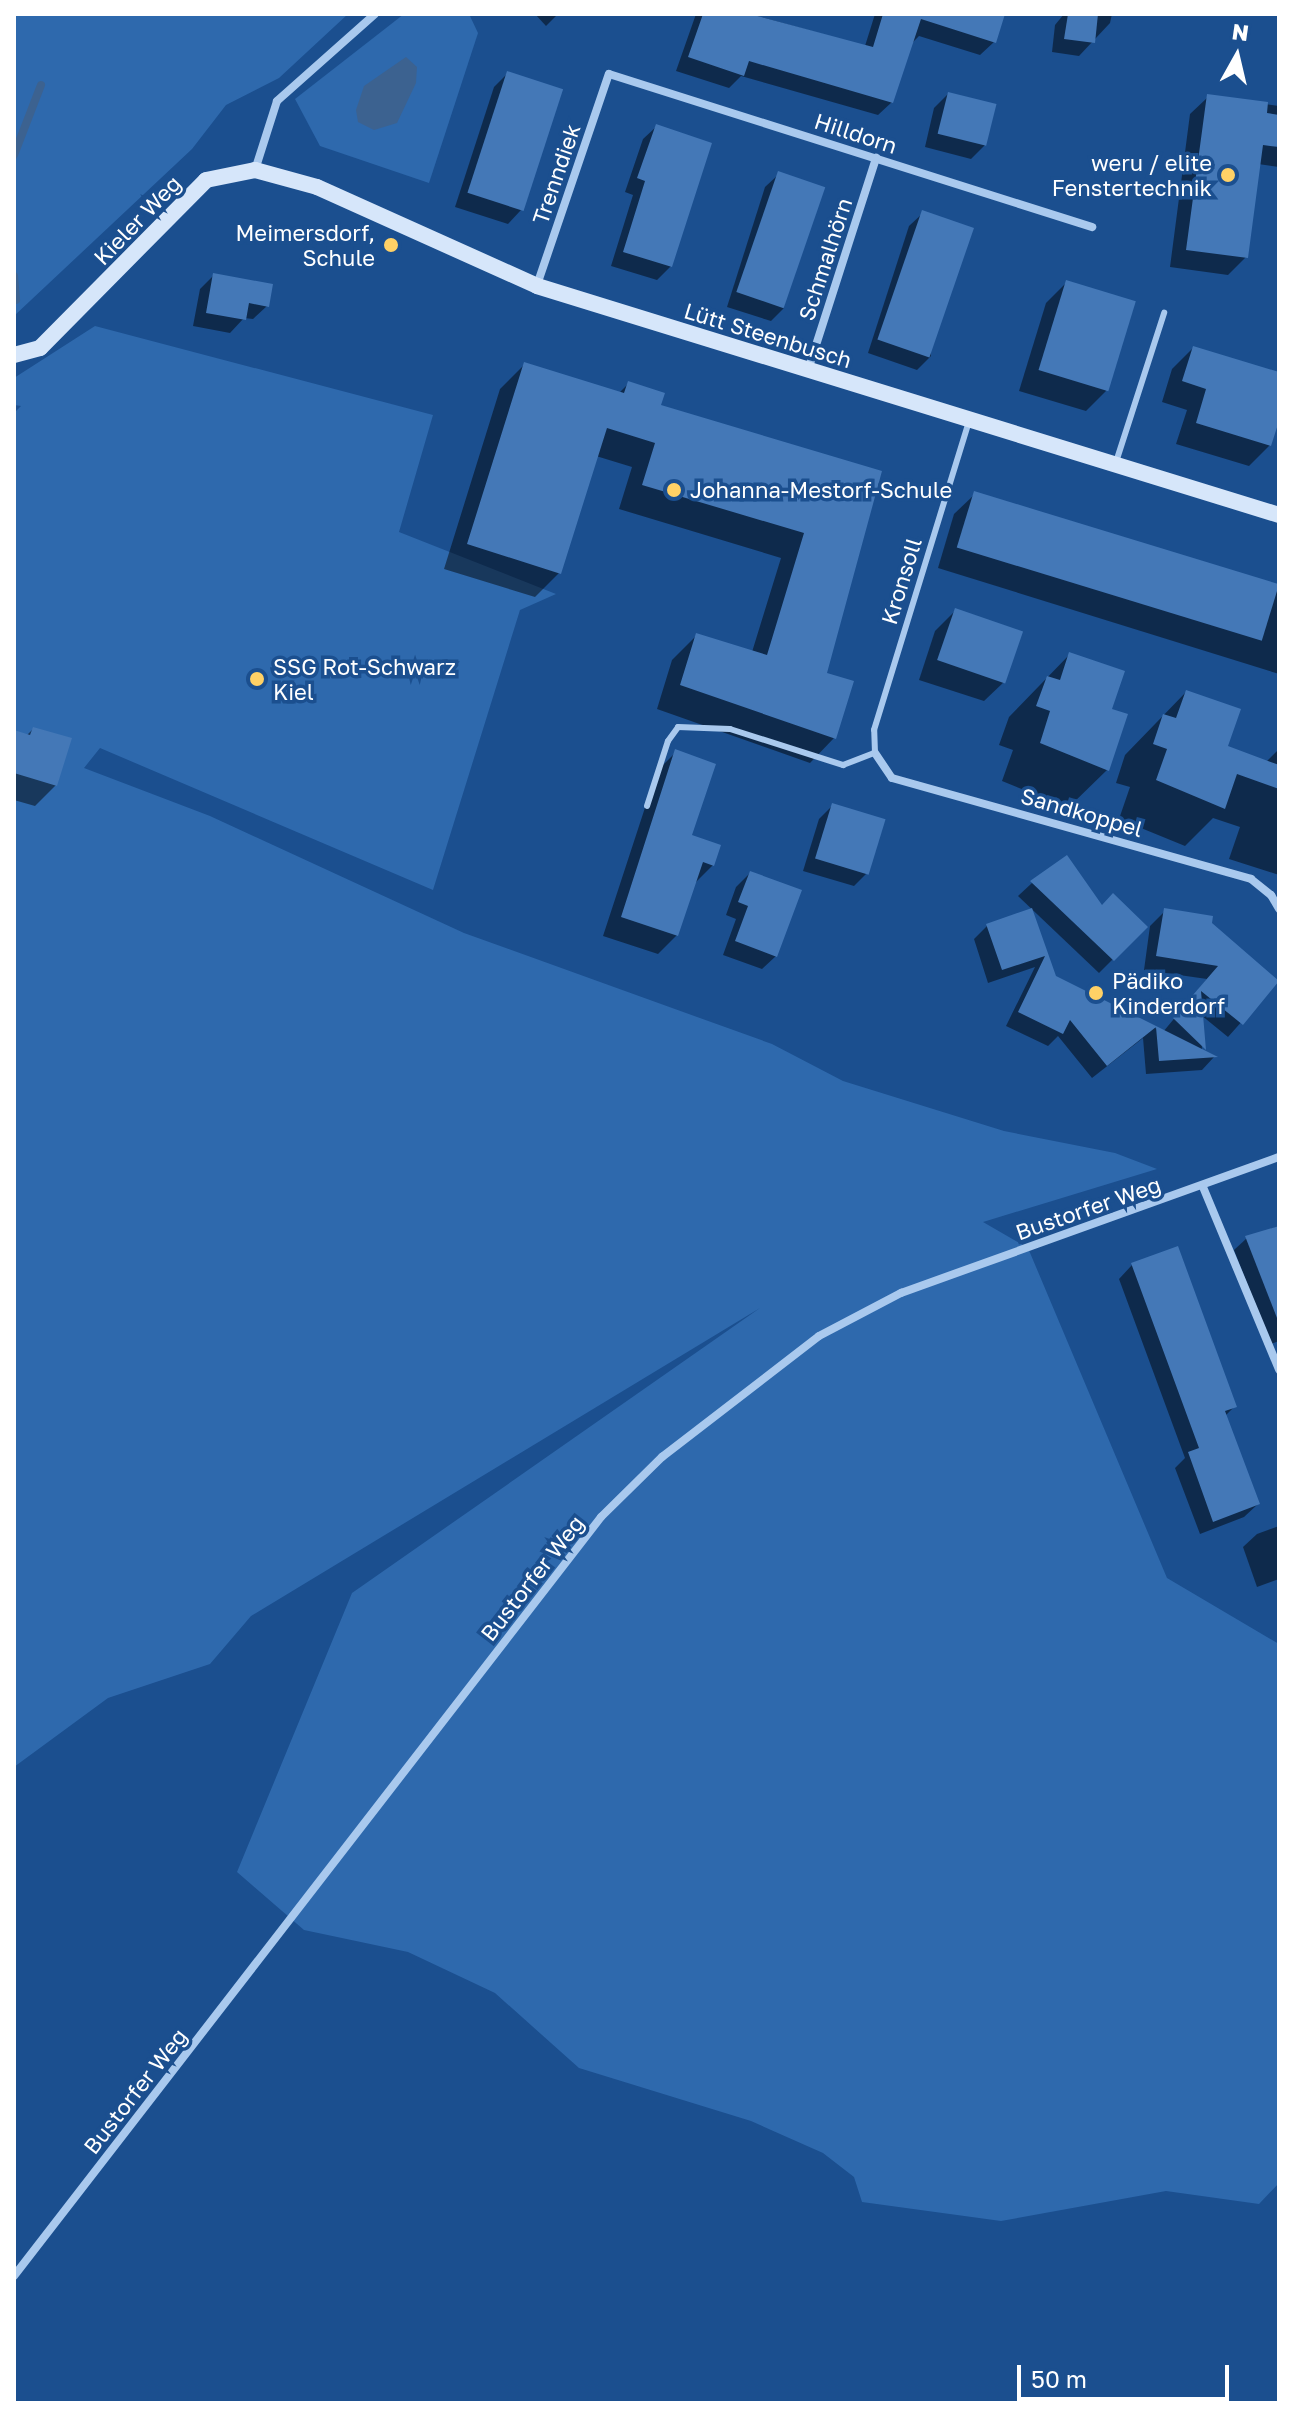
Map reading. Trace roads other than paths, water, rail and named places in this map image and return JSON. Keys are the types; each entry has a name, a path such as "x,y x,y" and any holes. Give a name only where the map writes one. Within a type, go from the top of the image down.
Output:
{"street":[{"path":"255,170 277,101 375,14"},
{"name":"Hilldorn","path":"609,74 1092,227"},
{"name":"Trenndiek","path":"537,286 609,74"},
{"name":"Schmalhörn","path":"808,371 876,158"},
{"name":"Lütt Steenbusch","path":"255,170 317,187 537,286 1279,515"},
{"name":"Kieler Weg","path":"14,355 40,348 206,180 255,170"},
{"name":"Sandkoppel","path":"875,753 892,778 1251,879 1271,895 1279,909"},
{"name":"Bustorfer Weg","path":"14,2276 601,1517 662,1457 819,1336 901,1293 1203,1187 1279,1157"},
{"path":"1203,1187 1279,1370"}],"lane":[{"path":"1115,465 1164,313"},
{"name":"Kronsoll","path":"875,753 874,730 969,421"},
{"path":"647,806 668,741 678,727 730,729 843,765 875,753"}],"waterway":[{"path":"14,155 41,85"},
{"path":"14,276 16,300"}],"place":[{"name":"weru / elite Fenstertechnik","path":"1228,175"},
{"name":"Meimersdorf, Schule","path":"391,245"},
{"name":"Johanna-Mestorf-Schule","path":"674,490"},
{"name":"SSG Rot-Schwarz Kiel","path":"257,679"},
{"name":"Pädiko Kinderdorf","path":"1096,993"}]}
